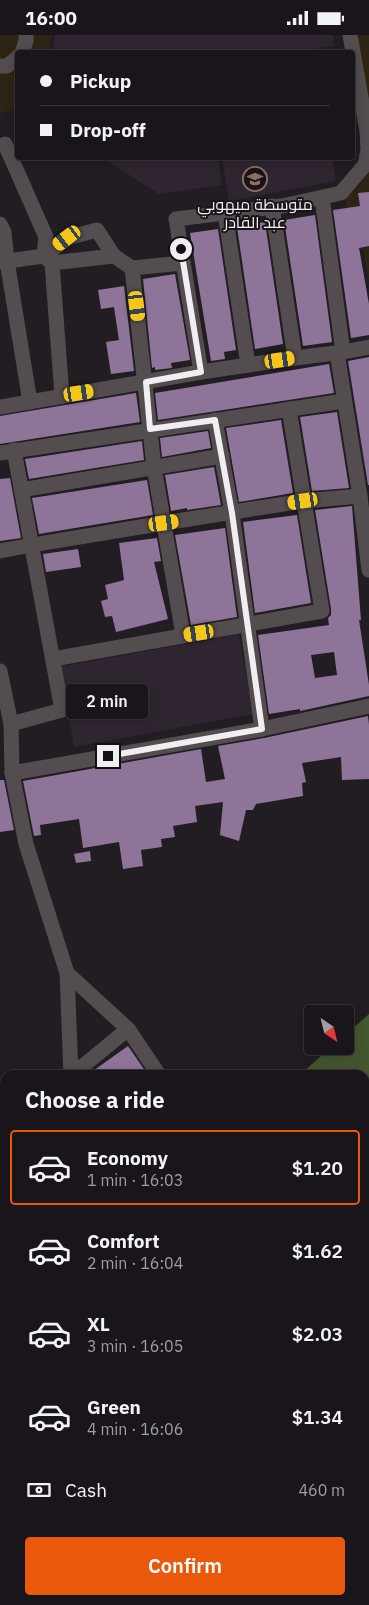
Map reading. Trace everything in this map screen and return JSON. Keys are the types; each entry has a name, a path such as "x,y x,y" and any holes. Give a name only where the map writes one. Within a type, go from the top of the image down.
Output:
{"street":[{"path":"23,50 26,35"},
{"path":"350,35 353,50"},
{"path":"0,66 7,66 15,59"},
{"path":"201,372 176,219 272,206 341,193 365,165 368,149 367,131 355,63"},
{"path":"5,144 46,237 62,396"},
{"path":"322,198 344,401 360,496 369,570"},
{"path":"272,206 295,358"},
{"path":"225,213 248,365"},
{"path":"0,224 4,232 4,261 30,402"},
{"path":"48,259 67,238 97,230 114,256 132,268 183,263"},
{"path":"4,261 114,256"},
{"path":"132,268 154,467 183,635"},
{"path":"0,407 201,372 340,353 369,347"},
{"path":"11,724 62,710 21,490 7,451 344,401"},
{"path":"53,659 322,611 289,409"},
{"path":"215,420 232,513 262,729"},
{"path":"21,490 222,456"},
{"path":"0,551 303,501 360,496"},
{"path":"0,671 11,724 12,773 26,845 67,973 72,1070"},
{"path":"12,773 262,729 369,705"},
{"path":"67,973 128,1029 156,1070"},
{"path":"78,1070 128,1029"}],"shaded area":[{"path":"0,35 52,35 49,50 15,50 15,108 0,114"},
{"path":"55,35 333,35 334,46 307,50 53,50"},
{"path":"352,35 369,35 369,135 355,50"},
{"path":"106,160 218,160 222,185 159,194"},
{"name":"متوسطة ميهوبي عبد القادر","path":"222,160 332,160 336,181 229,201"},
{"path":"369,170 369,281 359,226 349,227 345,198 361,185"},
{"path":"239,634 253,714 74,747 60,667"}],"green space":[{"path":"369,1014 369,1070 306,1070 322,1055 354,1055 354,1027"}],"building":[{"path":"369,192 369,246 359,248 369,304 369,335 351,338 333,210 360,206 358,193"},
{"path":"315,215 332,342 303,346 284,220"},
{"path":"265,222 283,344 255,349 237,227"},
{"path":"218,229 236,350 224,352 225,359 211,361 190,233"},
{"path":"175,274 190,360 171,363 172,368 155,370 155,367 152,368 143,279"},
{"path":"124,286 134,371 111,374 106,342 119,340 114,307 101,309 98,290"},
{"path":"369,357 369,485 368,485 348,361"},
{"path":"329,364 334,393 158,420 155,393"},
{"path":"136,393 140,422 0,444 0,416"},
{"path":"337,412 349,488 312,491 300,417"},
{"path":"281,420 293,493 239,502 226,428"},
{"path":"208,431 211,448 162,457 160,438"},
{"path":"142,441 144,460 29,479 25,459"},
{"path":"214,467 221,505 171,511 165,475"},
{"path":"10,478 21,538 0,541 0,479"},
{"path":"147,480 153,515 39,534 32,498"},
{"path":"352,506 361,620 359,620 369,696 300,711 300,709 269,714 258,635 329,625 328,618 331,615 331,609 315,510","holes":["334,652 337,675 315,678 311,655"]},
{"path":"297,515 311,603 255,613 243,522"},
{"path":"225,528 237,617 191,625 175,535"},
{"path":"157,538 161,561 154,562 168,619 116,632 112,616 105,617 101,601 108,599 105,585 124,580 119,543"},
{"path":"78,549 81,567 46,572 43,554"},
{"path":"368,716 369,779 342,780 341,757 302,763 306,782 302,783 303,796 256,804 253,810 246,810 239,841 220,835 223,802 195,806 197,822 173,826 175,837 161,839 162,847 141,850 143,866 123,869 119,842 83,848 79,819 40,825 41,835 34,836 23,781 201,749 206,782 225,779 218,746"},
{"path":"0,780 4,780 14,830 0,832"},
{"path":"90,851 91,861 76,863 74,854"},
{"path":"128,1046 145,1070 94,1070"}],"place":[{"name":"متوسطة ميهوبي عبد القادر","path":"255,179"}],"route":[{"path":"108,756 262,729 232,513 215,420 150,429 146,382 201,372 181,249"}]}
